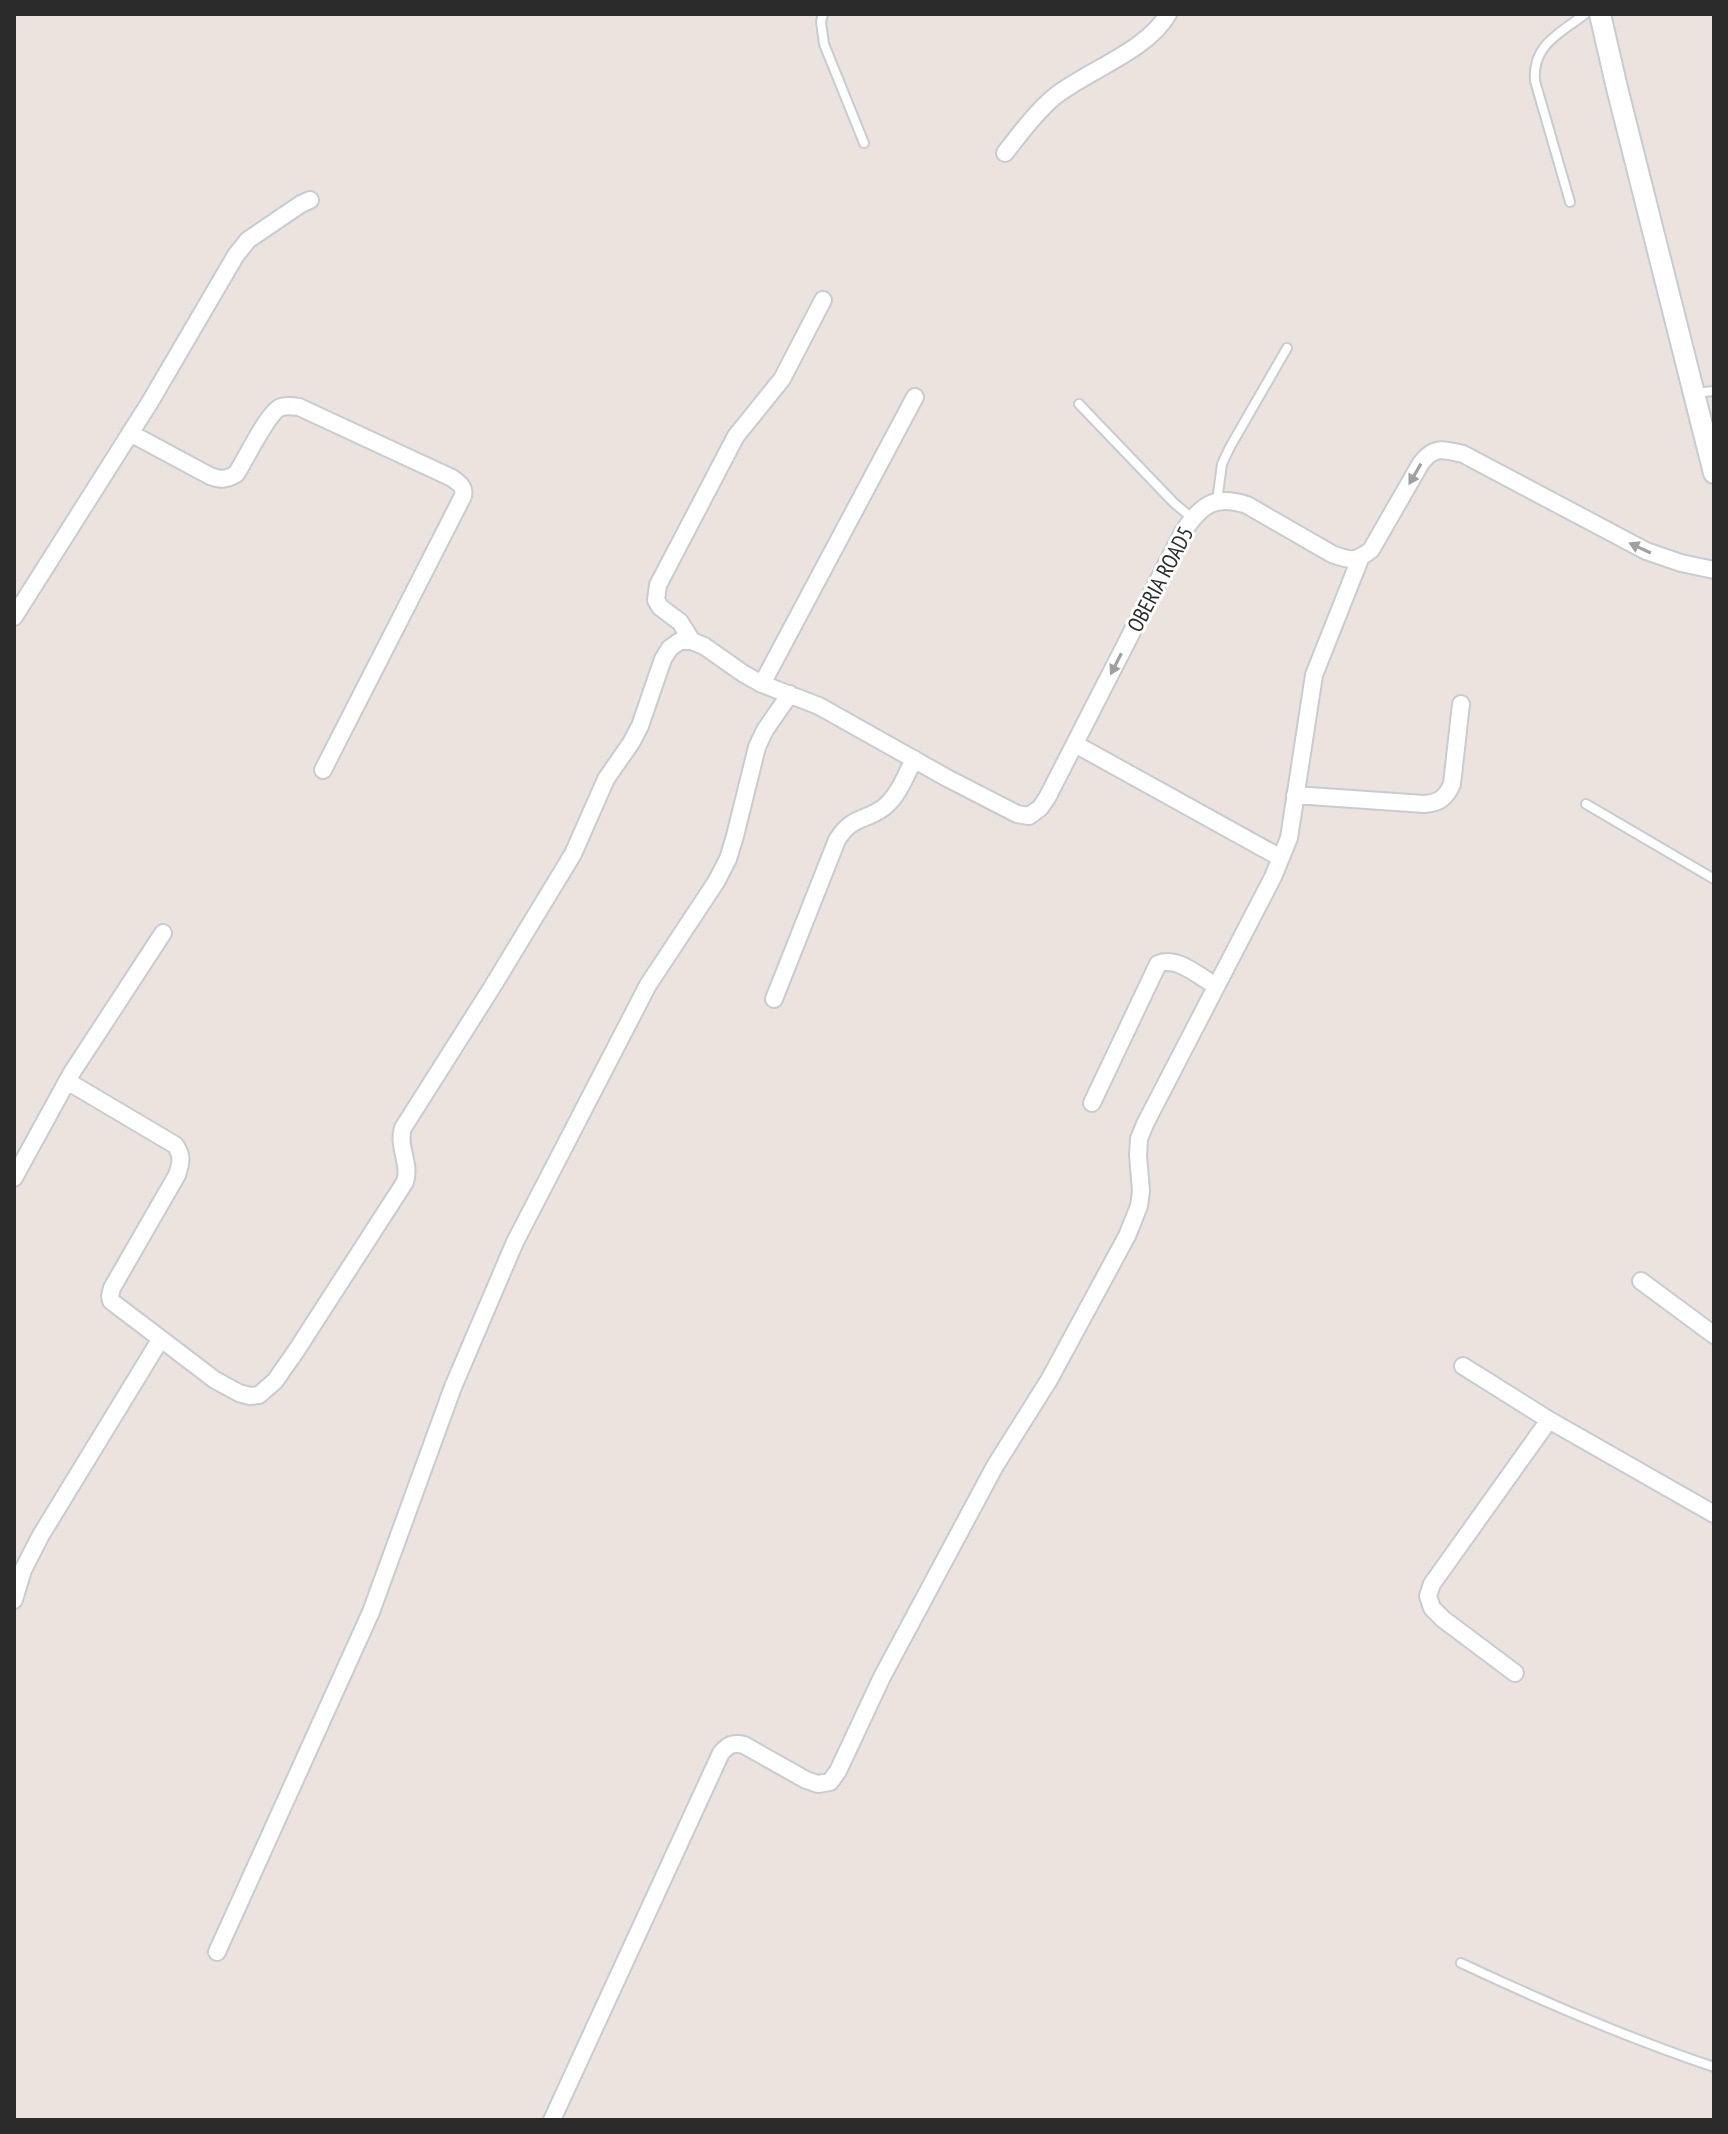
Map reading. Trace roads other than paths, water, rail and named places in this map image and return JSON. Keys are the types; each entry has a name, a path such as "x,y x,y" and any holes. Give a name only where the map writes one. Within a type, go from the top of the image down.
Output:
{"street":[{"path":"1005,153 1054,97 1153,35 1168,14"},
{"path":"1600,14 1617,88 1704,392 1714,473"},
{"path":"14,617 130,433 236,255 260,231 310,200"},
{"path":"774,999 837,840 852,822 882,809 891,801 914,759 831,713 762,684 692,641 680,622 660,607 656,600 658,585 736,436 774,392 823,300"},
{"path":"762,684 915,397"},
{"path":"130,433 210,476 219,480 228,479 236,474 279,408 299,407 461,484 463,496 323,770"},
{"path":"552,2120 721,1753 735,1743 744,1745 806,1780 818,1784 830,1782 882,1677 995,1466 1049,1380 1127,1236 1139,1206 1141,1191 1139,1139 1289,838 1314,675 1360,559 1371,550 1421,463 1428,454 1442,449 1463,454 1646,551 1714,570"},
{"path":"1217,501 1232,500 1247,505 1332,554 1345,559 1360,559"},
{"name":"OBERIA ROAD5","path":"914,759 1017,814 1029,816 1040,808 1183,532 1204,506 1217,501"},
{"path":"67,1081 175,1145 182,1161 112,1288 111,1301 215,1380 239,1393 259,1395 275,1381 405,1182 407,1174 400,1138 403,1128 573,854 606,779 640,726 663,659 670,648 680,641 692,641"},
{"path":"217,1952 371,1612 453,1387 515,1242 648,985 728,859 757,747 790,694"},
{"path":"1295,795 1436,803 1447,796 1452,784 1461,704"},
{"path":"1075,744 1281,858"},
{"path":"14,1178 67,1081 163,933"},
{"path":"1092,1103 1158,964 1174,962 1216,986"},
{"path":"1641,1281 1714,1335"},
{"path":"14,1600 23,1570 41,1535 160,1340"},
{"path":"1463,1366 1549,1420 1714,1514"},
{"path":"1515,1673 1443,1619 1432,1608 1428,1596 1432,1584 1549,1420"}],"lane":[{"path":"823,14 824,44 864,143"},
{"path":"1570,202 1535,81 1534,68 1536,57 1543,47 1585,14"},
{"path":"1217,501 1222,464 1287,348"},
{"path":"1079,404 1192,518"},
{"path":"1586,804 1714,879"},
{"path":"1461,1963 1586,2020 1714,2067"}]}
